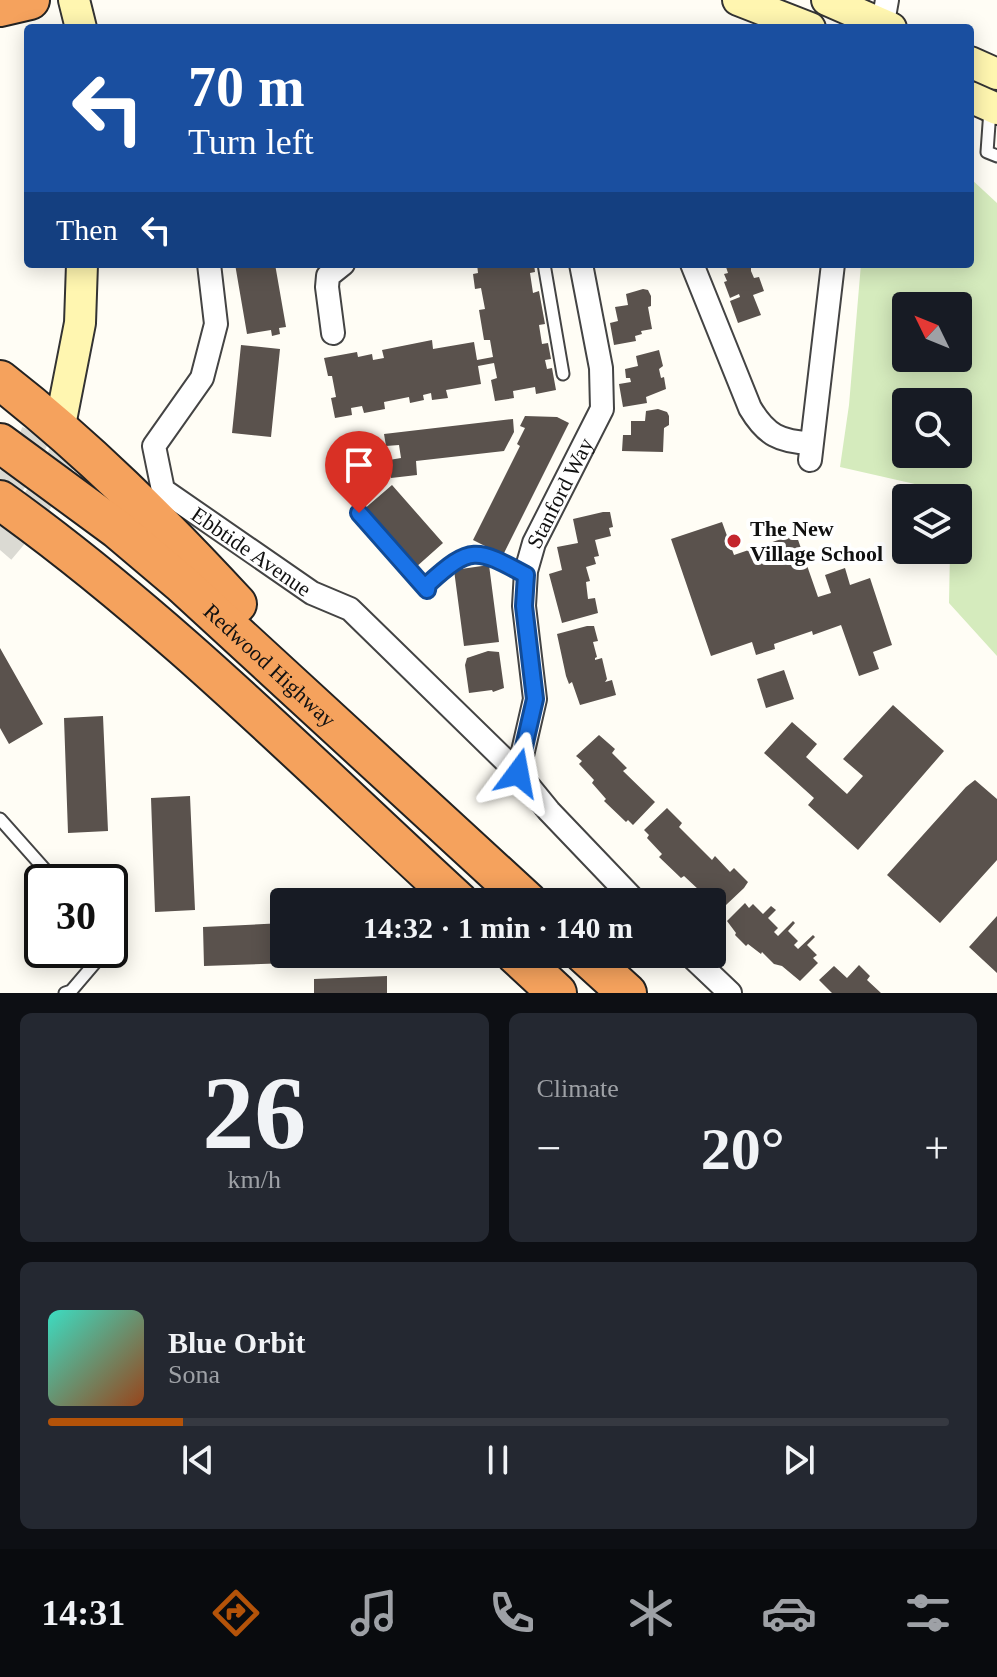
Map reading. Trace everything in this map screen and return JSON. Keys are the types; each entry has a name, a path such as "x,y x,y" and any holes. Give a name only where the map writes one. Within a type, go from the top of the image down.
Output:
{"highway":[{"path":"0,7 30,0"},
{"path":"0,380 102,467 179,542 373,760"},
{"name":"Redwood Highway","path":"0,443 150,556 513,888"},
{"name":"Redwood Highway","path":"0,500 124,596 444,888"},
{"path":"0,530 124,596"},
{"path":"530,968 557,993"},
{"path":"599,968 627,993"}],"main road":[{"path":"74,0 80,24"},
{"path":"738,0 800,24"},
{"path":"827,0 886,20"},
{"path":"974,64 997,74"},
{"path":"62,414 96,355 95,340 80,323 82,268"}],"street":[{"name":"Ebbtide Avenue","path":"209,268 216,324 202,378 154,446 163,490 312,593 350,609 518,773 549,811 623,888"},
{"path":"333,333 327,287 328,276 338,268"},
{"name":"Stanford Way","path":"518,773 535,699 524,606 526,575 534,543 602,409 601,368 582,268"},
{"path":"694,268 750,408 759,423 770,434 795,442 810,452 833,268"},
{"path":"704,968 730,993"}],"lane":[{"path":"986,104 987,152 997,156"},
{"path":"545,268 563,374"},
{"path":"359,513 427,590 428,584 456,559 474,554 493,557 526,575"},
{"path":"0,819 40,864"},
{"path":"65,993 71,991 91,968"}],"green space":[{"path":"974,182 997,203 997,656 949,603 950,564 972,564 972,484 915,484 840,467 849,405 861,268 974,268"}],"building":[{"path":"236,268 276,268 286,327 279,328 280,334 272,336 271,330 247,334"},
{"path":"477,268 534,268 535,272 530,273 533,293 539,291 545,324 539,325 542,344 548,343 551,359 545,360 547,369 552,368 556,390 536,394 535,387 513,391 514,398 495,401 491,380 497,378 494,363 478,366 481,384 446,390 448,398 432,400 431,393 423,395 424,400 410,403 409,397 384,402 385,409 364,413 362,406 351,408 352,415 335,418 331,398 336,397 324,358 357,352 358,357 372,354 373,360 384,358 382,350 432,340 433,349 474,342 477,360 493,357 490,340 484,340 479,310 485,309 481,288 475,289 473,274 478,273"},
{"path":"726,268 751,268 754,278 759,277 764,291 753,295 761,315 738,323 730,301 740,297 739,294 730,298 724,282 727,281 724,274 728,273"},
{"path":"648,290 651,296 651,306 648,307 652,329 641,331 642,334 635,336 636,341 614,345 610,323 618,321 615,307 628,305 626,294"},
{"path":"241,345 280,349 271,437 232,433"},
{"path":"659,350 663,366 659,369 666,389 646,397 647,403 623,407 619,384 631,382 630,378 626,378 625,369 638,366 636,356"},
{"path":"658,409 669,416 669,425 664,428 663,452 622,451 623,435 631,435 631,421 645,421 646,411"},
{"path":"525,416 557,417 569,423 503,555 473,540 520,446 517,444 525,428 520,426"},
{"path":"513,419 514,432 504,451 416,461 417,475 391,478 389,460 401,458 399,445 386,446 384,434"},
{"path":"392,485 443,543 415,568 363,510"},
{"path":"610,512 611,536 595,540 599,556 594,557 596,564 586,567 590,581 586,582 588,599 595,598 598,613 562,623 549,574 562,570 557,547 578,543 573,519"},
{"path":"722,522 734,555 796,534 818,597 831,593 825,575 845,568 850,585 870,578 892,645 873,652 879,669 859,676 841,625 774,644 775,649 756,655 752,642 711,656 671,539"},
{"path":"489,565 499,642 464,646 454,570"},
{"path":"594,626 598,641 593,642 595,660 602,658 605,682 612,680 616,695 580,705 572,682 569,684 566,676 557,634"},
{"path":"0,648 43,724 9,744 0,728"},
{"path":"488,651 499,652 504,688 493,692 469,693 467,658"},
{"path":"784,670 794,699 766,708 757,679"},
{"path":"893,705 944,751 858,850 808,805 814,798 764,753 792,722 817,744 806,757 847,794 863,776 843,759"},
{"path":"103,716 108,831 68,833 64,718"},
{"path":"599,735 615,749 612,753 627,768 623,771 655,802 633,825 604,801 606,799 592,783 594,780 579,764 582,761 576,756"},
{"path":"975,780 997,799 997,860 940,923 887,875"},
{"path":"190,796 195,910 155,912 151,798"},
{"path":"667,808 682,823 679,827 712,860 715,856 730,872 734,868 748,882 726,905 726,888 697,888 684,876 681,878 659,857 662,854 644,830"},
{"path":"745,903 749,908 753,904 763,914 771,906 776,910 768,918 778,928 774,932 778,936 793,921 795,923 788,931 798,941 794,945 798,949 813,935 815,937 807,945 817,955 813,958 818,963 800,981 762,952 748,944 746,946 735,935 727,921"},
{"path":"997,916 997,973 969,947"},
{"path":"270,924 270,964 204,966 203,927"},
{"path":"859,965 870,976 867,980 881,993 832,993 819,980 834,966 847,978"},
{"path":"387,976 387,993 314,993 314,979"}],"tunnel":[{"path":"0,498 24,462 49,402"},
{"path":"0,550 44,491 75,426"}],"place":[{"name":"The New Village School","path":"734,541"}],"route":[{"path":"359,513 427,590 428,584 456,559 474,554 493,557 526,575 524,606 535,699 518,773"}]}
